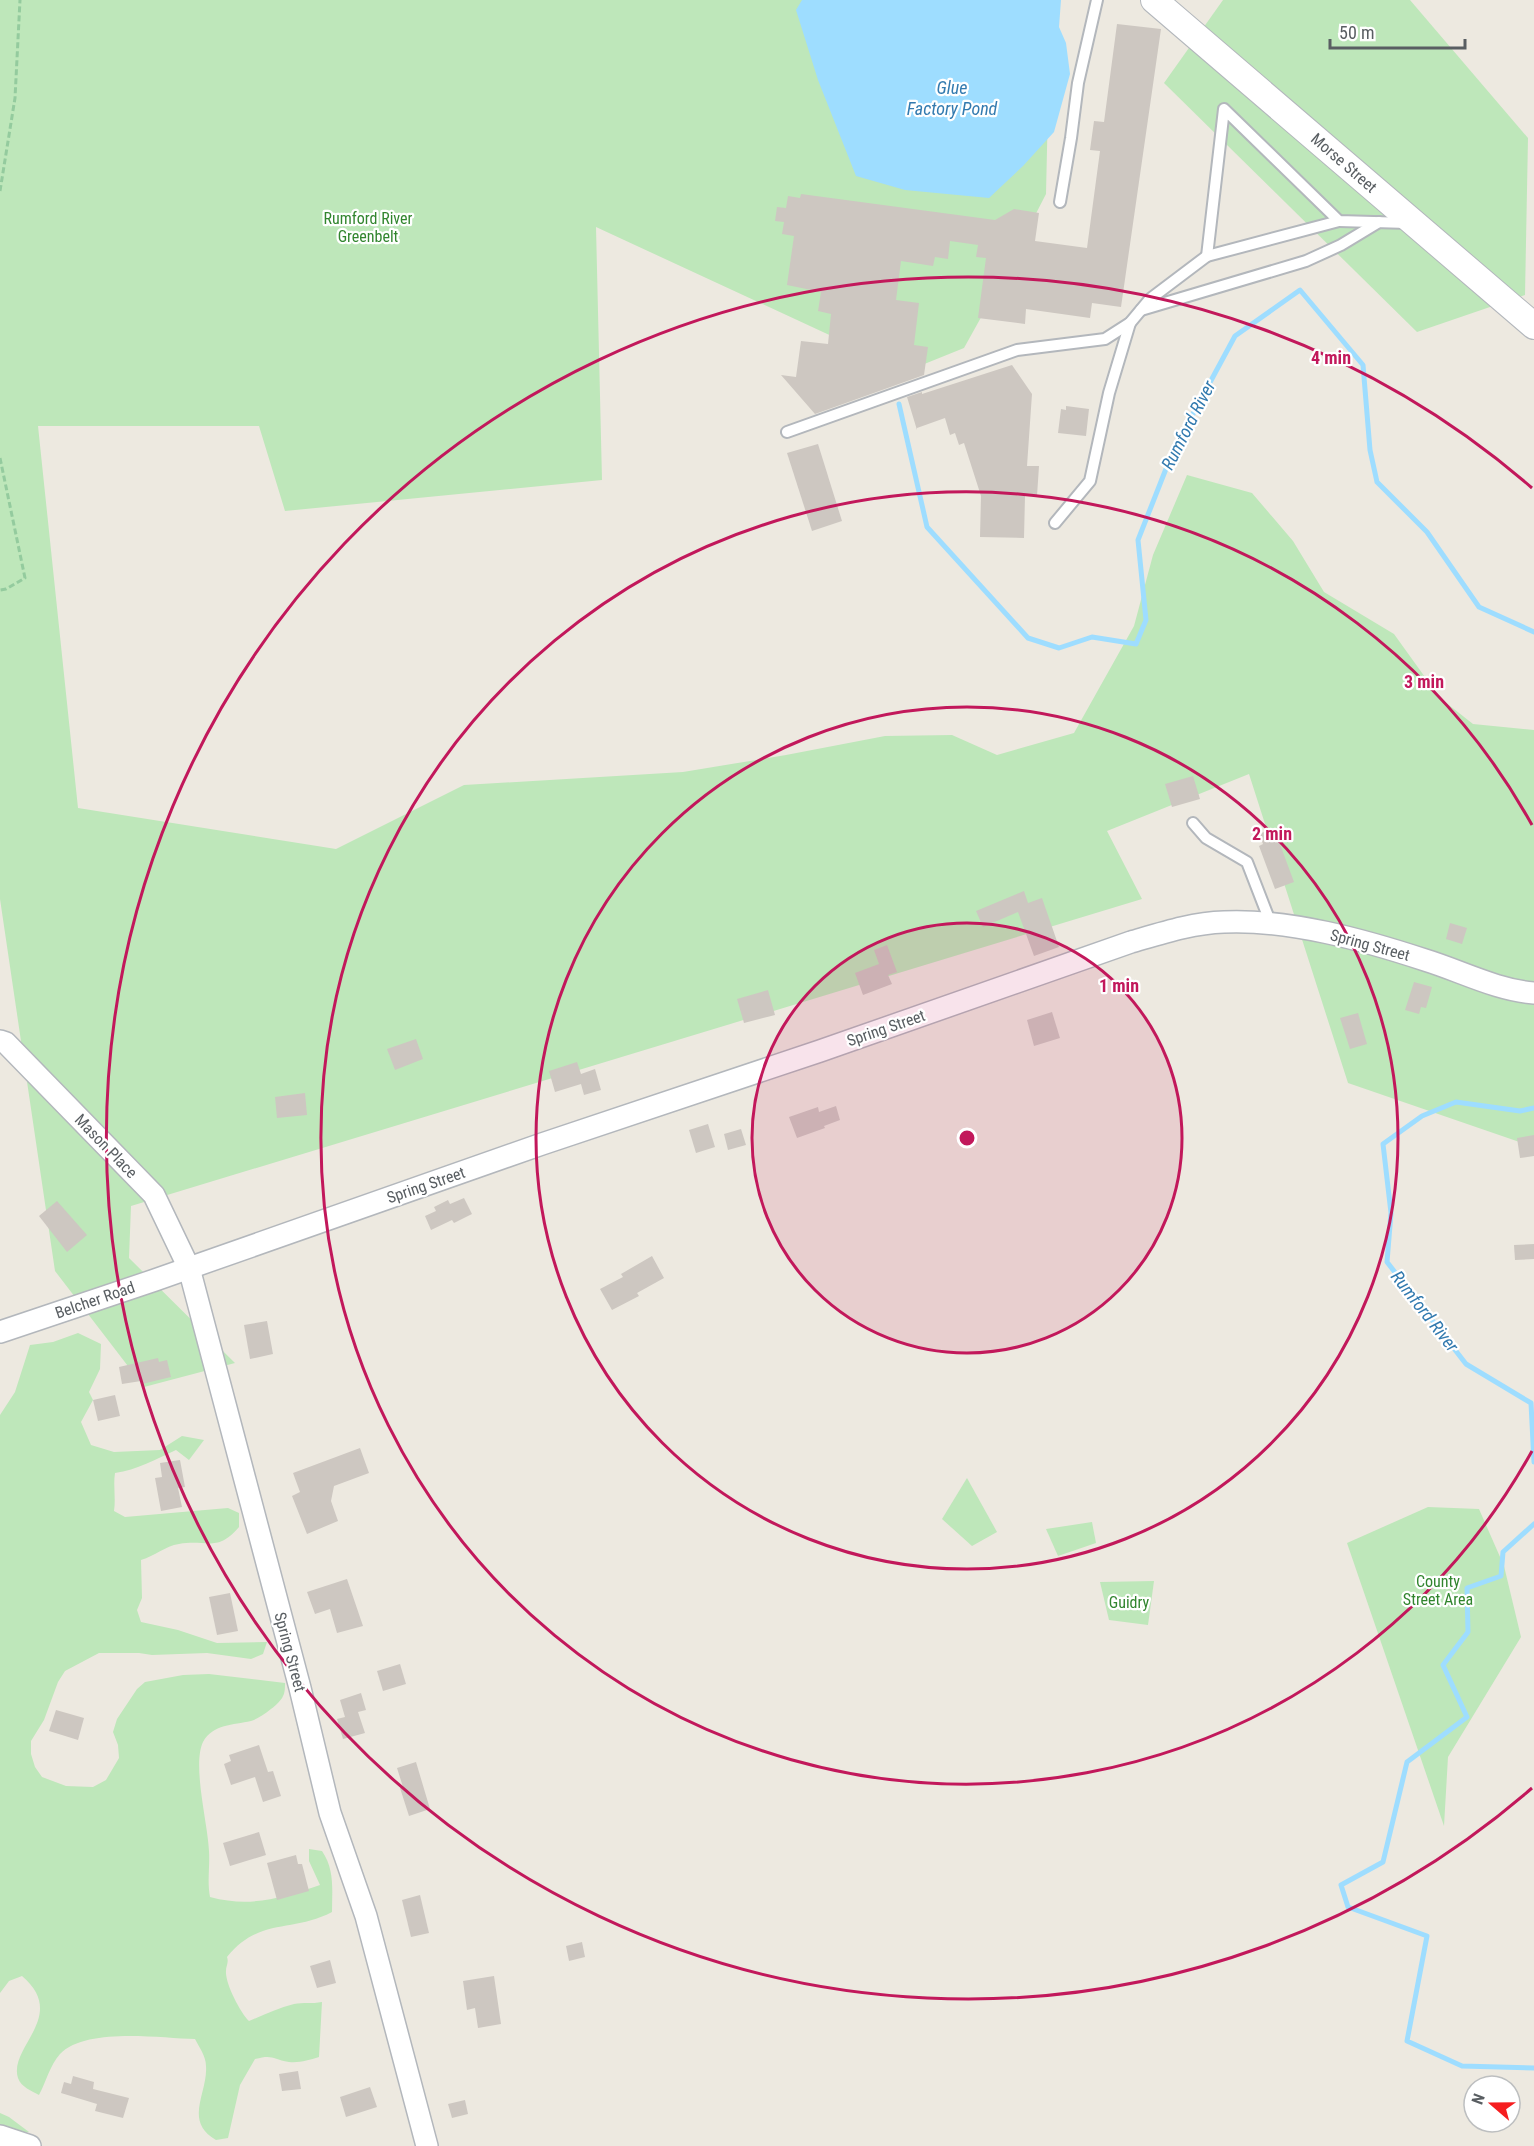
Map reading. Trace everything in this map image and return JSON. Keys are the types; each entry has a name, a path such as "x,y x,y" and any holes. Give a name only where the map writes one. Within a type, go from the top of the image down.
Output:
{"street":[{"name":"Morse Street","path":"1154,0 1534,326"},
{"name":"Spring Street","path":"427,2146 366,1916 330,1813 300,1688 189,1268 542,1144 820,1051 1131,942 1181,927 1224,922 1271,925 1358,940 1427,960 1497,986 1534,993"},
{"name":"Mason Place","path":"0,1041 6,1043 154,1195 189,1268"},
{"name":"Belcher Road","path":"0,1332 189,1268"},
{"path":"0,2136 30,2146"}],"lane":[{"path":"1059,202 1078,83 1097,0"},
{"path":"1207,256 1224,109 1339,221"},
{"path":"787,432 1017,350 1105,339 1130,323 1150,299 1207,256 1339,221 1414,223"},
{"path":"1141,310 1306,261 1341,245 1379,222"},
{"path":"1055,523 1090,481 1108,393 1130,323"},
{"path":"1193,823 1206,837 1247,862 1271,925"}],"path":[{"path":"0,191 15,98 20,0"},
{"path":"0,458 26,578 0,590"}],"green space":[{"name":"Rumford River Greenbelt","path":"0,0 1057,0 1048,106 1046,194 964,348 907,371 596,227 602,480 285,511 259,426 38,426 78,808 336,849 464,785 683,772 885,736 952,735 997,755 1074,733 1134,626 1153,555 1187,475 1252,493 1293,541 1324,592 1394,634 1440,698 1473,724 1534,730 1534,1147 1348,1083 1249,774 1107,831 1142,899 131,1206 129,1258 235,1363 144,1387 55,1271 0,899"},
{"path":"1223,0 1410,0 1528,138 1525,295 1417,332 1164,83"},
{"path":"78,1333 101,1344 100,1369 89,1392 93,1400 81,1422 91,1445 114,1452 160,1450 182,1436 204,1440 189,1460 176,1450 139,1467 115,1473 114,1511 125,1517 228,1508 239,1513 239,1527 224,1540 174,1545 141,1560 142,1598 137,1610 141,1622 178,1630 217,1643 267,1642 263,1654 251,1659 207,1653 152,1655 99,1653 65,1671 58,1682 44,1720 31,1741 31,1754 35,1767 42,1777 66,1786 93,1787 106,1780 119,1758 118,1745 113,1732 117,1719 137,1689 145,1682 183,1675 209,1674 285,1683 281,1699 269,1711 251,1721 218,1728 203,1742 199,1765 208,1840 210,1897 239,1902 266,1900 320,1885 309,1861 309,1849 322,1851 331,1873 332,1912 251,1936 239,1944 227,1957 226,1976 230,1990 249,2021 294,2004 322,2002 319,2057 293,2062 269,2057 255,2059 240,2085 228,2138 216,2140 206,2132 201,2124 199,2106 206,2076 206,2062 195,2039 124,2036 87,2040 60,2054 39,2095 22,2084 18,2078 17,2066 39,2018 40,2004 35,1991 22,1976 9,1981 0,1993 0,1415 15,1392 30,1345 53,1342"},
{"path":"967,1478 997,1532 972,1546 942,1519"},
{"name":"County Street Area","path":"1428,1507 1479,1509 1504,1566 1521,1637 1448,1757 1444,1826 1347,1543"},
{"path":"1092,1522 1096,1543 1058,1556 1046,1529"},
{"name":"Guidry","path":"1154,1581 1148,1625 1109,1620 1100,1582"},
{"path":"0,2113 9,2117 29,2132 0,2131"}],"water":[{"name":"Glue Factory Pond","path":"802,0 1061,0 1059,27 1066,43 1070,74 1054,132 989,198 905,190 856,176 818,80 796,10"}],"building":[{"path":"1117,24 1161,29 1121,307 1092,303 1090,318 1026,309 1025,324 978,318 986,258 976,257 978,245 950,241 948,259 935,257 933,266 901,261 896,300 919,303 914,345 928,347 924,375 815,414 781,375 796,377 801,341 828,344 831,314 818,311 821,292 787,285 794,236 782,234 784,222 775,221 777,207 786,208 788,196 800,198 801,194 995,220 1014,209 1039,213 1035,241 1087,248 1100,151 1090,150 1094,121 1104,122"},
{"path":"1012,365 1032,394 1027,466 1039,466 1037,496 1025,496 1024,538 980,537 981,496 964,443 959,445 955,433 950,435 945,418 917,428 917,430 907,397"},
{"path":"1066,406 1089,409 1086,436 1058,433 1061,409 1066,410"},
{"path":"818,444 842,521 812,531 787,453"},
{"path":"1193,776 1200,799 1172,807 1165,784"},
{"path":"1274,828 1294,882 1275,889 1259,846 1263,844 1259,834"},
{"path":"1024,891 1028,903 1042,898 1059,947 1034,956 1018,912 983,927 976,911"},
{"path":"1450,923 1467,928 1462,944 1446,939"},
{"path":"887,945 897,972 888,975 892,984 863,995 855,973 879,964 874,950"},
{"path":"1414,982 1432,987 1426,1008 1421,1007 1419,1014 1405,1010"},
{"path":"768,990 775,1015 744,1023 737,999"},
{"path":"1052,1012 1060,1038 1034,1046 1027,1020"},
{"path":"1358,1013 1367,1044 1350,1049 1340,1018"},
{"path":"416,1039 423,1059 395,1070 387,1049"},
{"path":"577,1062 581,1074 595,1069 601,1090 584,1095 581,1084 555,1092 549,1071"},
{"path":"305,1093 307,1115 277,1118 275,1097"},
{"path":"836,1106 840,1120 797,1138 789,1117 818,1107 819,1112"},
{"path":"708,1124 715,1147 696,1153 689,1130"},
{"path":"741,1129 746,1145 728,1150 724,1134"},
{"path":"1534,1135 1534,1156 1520,1158 1517,1138"},
{"path":"464,1198 472,1214 454,1223 452,1220 431,1230 425,1216 436,1211 434,1207 448,1200 450,1204"},
{"path":"57,1201 87,1235 67,1252 39,1216"},
{"path":"1534,1244 1534,1259 1515,1260 1514,1245"},
{"path":"652,1256 664,1278 637,1293 639,1296 612,1310 600,1289 623,1277 621,1274"},
{"path":"267,1321 273,1354 250,1359 244,1325"},
{"path":"158,1358 159,1362 167,1360 171,1377 142,1384 141,1381 122,1384 119,1367"},
{"path":"115,1395 120,1416 98,1421 93,1400"},
{"path":"360,1448 369,1473 334,1486 331,1501 338,1521 307,1534 292,1496 300,1492 293,1473"},
{"path":"180,1460 185,1487 178,1488 182,1507 161,1511 155,1478 162,1477 160,1463"},
{"path":"347,1579 363,1626 337,1633 330,1609 315,1614 307,1592"},
{"path":"230,1593 238,1631 217,1635 209,1597"},
{"path":"400,1664 406,1684 383,1691 377,1671"},
{"path":"361,1693 366,1710 358,1712 365,1733 343,1739 337,1719 345,1717 340,1700"},
{"path":"56,1710 84,1718 78,1740 49,1731"},
{"path":"259,1745 268,1772 273,1771 281,1796 263,1802 255,1777 231,1785 224,1764 231,1761 229,1755"},
{"path":"416,1762 430,1809 409,1816 400,1788 403,1787 397,1768"},
{"path":"259,1832 266,1855 230,1866 223,1843"},
{"path":"296,1855 298,1864 302,1864 309,1891 277,1900 267,1863"},
{"path":"420,1895 429,1933 411,1937 402,1900"},
{"path":"582,1942 585,1957 569,1961 566,1946"},
{"path":"330,1960 336,1983 317,1988 310,1966"},
{"path":"494,1976 501,2024 478,2028 475,2008 467,2010 463,1981"},
{"path":"298,2071 301,2089 282,2091 279,2074"},
{"path":"73,2076 94,2082 93,2089 129,2098 123,2118 95,2111 97,2104 61,2093 64,2082 71,2084"},
{"path":"370,2087 377,2107 346,2117 340,2097"},
{"path":"465,2100 468,2114 452,2118 448,2104"}],"waterway":[{"name":"Rumford River","path":"899,404 927,527 1028,638 1059,648 1092,637 1136,644 1146,620 1138,540 1173,451 1235,336 1300,290 1363,365 1370,450 1377,482 1427,532 1479,607 1534,632"},
{"name":"Rumford River","path":"1534,1108 1520,1111 1456,1102 1422,1116 1383,1144 1391,1213 1387,1262 1466,1364 1531,1403 1534,1462"},
{"name":"Rumford River","path":"1534,1524 1503,1552 1501,1576 1467,1588 1468,1632 1443,1665 1467,1717 1407,1762 1383,1862 1341,1885 1348,1907 1427,1936 1407,2041 1462,2066 1534,2068"}]}
